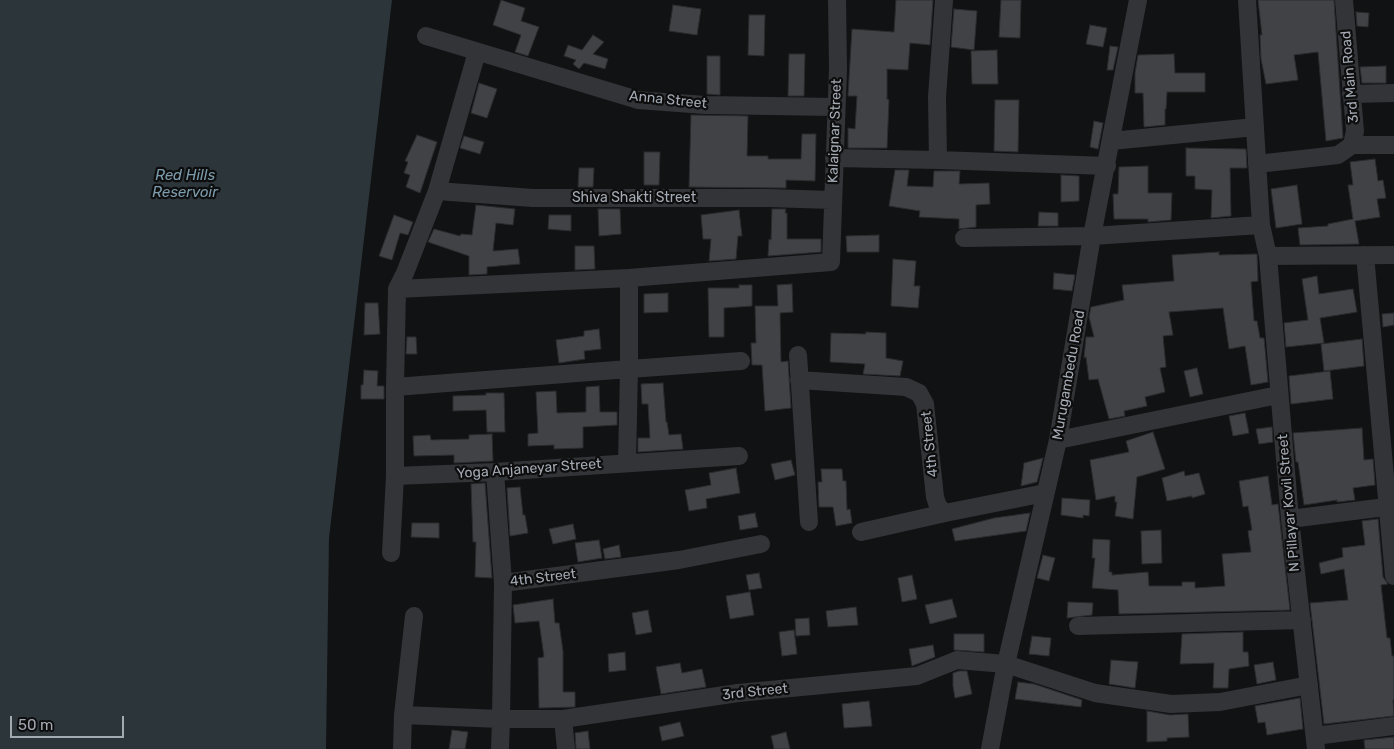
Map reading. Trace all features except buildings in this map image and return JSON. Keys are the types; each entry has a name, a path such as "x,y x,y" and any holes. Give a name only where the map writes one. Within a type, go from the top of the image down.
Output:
{"street":[{"name":"Kalaignar Street","path":"629,278 831,262 838,69 837,0"},
{"path":"938,160 937,97 944,0"},
{"name":"Murugambedu Road","path":"990,749 1006,664 1058,440 1092,236 1138,0"},
{"name":"N Pillayar Kovil Street","path":"1247,0 1262,225 1268,256 1278,395 1315,742"},
{"name":"3rd Main Road","path":"1344,0 1355,132 1352,145"},
{"name":"Anna Street","path":"426,36 638,100 705,105 836,107"},
{"path":"391,553 396,476 397,289 437,191 478,52"},
{"path":"1351,94 1394,94"},
{"path":"1111,141 1255,127"},
{"path":"1257,164 1338,154 1352,145 1394,145"},
{"path":"834,158 1107,166"},
{"name":"Shiva Shakti Street","path":"437,191 533,198 768,198 832,200"},
{"path":"964,238 1092,236 1262,225"},
{"path":"1365,255 1391,506 1394,576"},
{"path":"1268,256 1394,255"},
{"path":"397,289 629,278 627,462"},
{"path":"798,355 809,522"},
{"path":"395,387 741,361"},
{"name":"4th Street","path":"800,380 906,387 919,393 925,404 935,497 938,506 945,513"},
{"path":"1058,440 1278,395"},
{"name":"Yoga Anjaneyar Street","path":"396,476 495,472 739,456"},
{"path":"495,472 503,583 500,749"},
{"path":"861,532 1045,493"},
{"path":"1290,519 1391,506"},
{"name":"4th Street","path":"503,583 679,560 761,544"},
{"path":"402,749 403,715 414,616"},
{"path":"1078,626 1302,620"},
{"name":"3rd Street","path":"403,715 502,719 563,719 738,693 917,676 957,660 1006,664 1095,693 1171,704 1220,702 1309,685"},
{"path":"563,719 566,749"},
{"path":"1315,742 1394,726"}],"water":[{"name":"Red Hills Reservoir","path":"0,0 392,0 329,538 326,749 0,749"}]}
